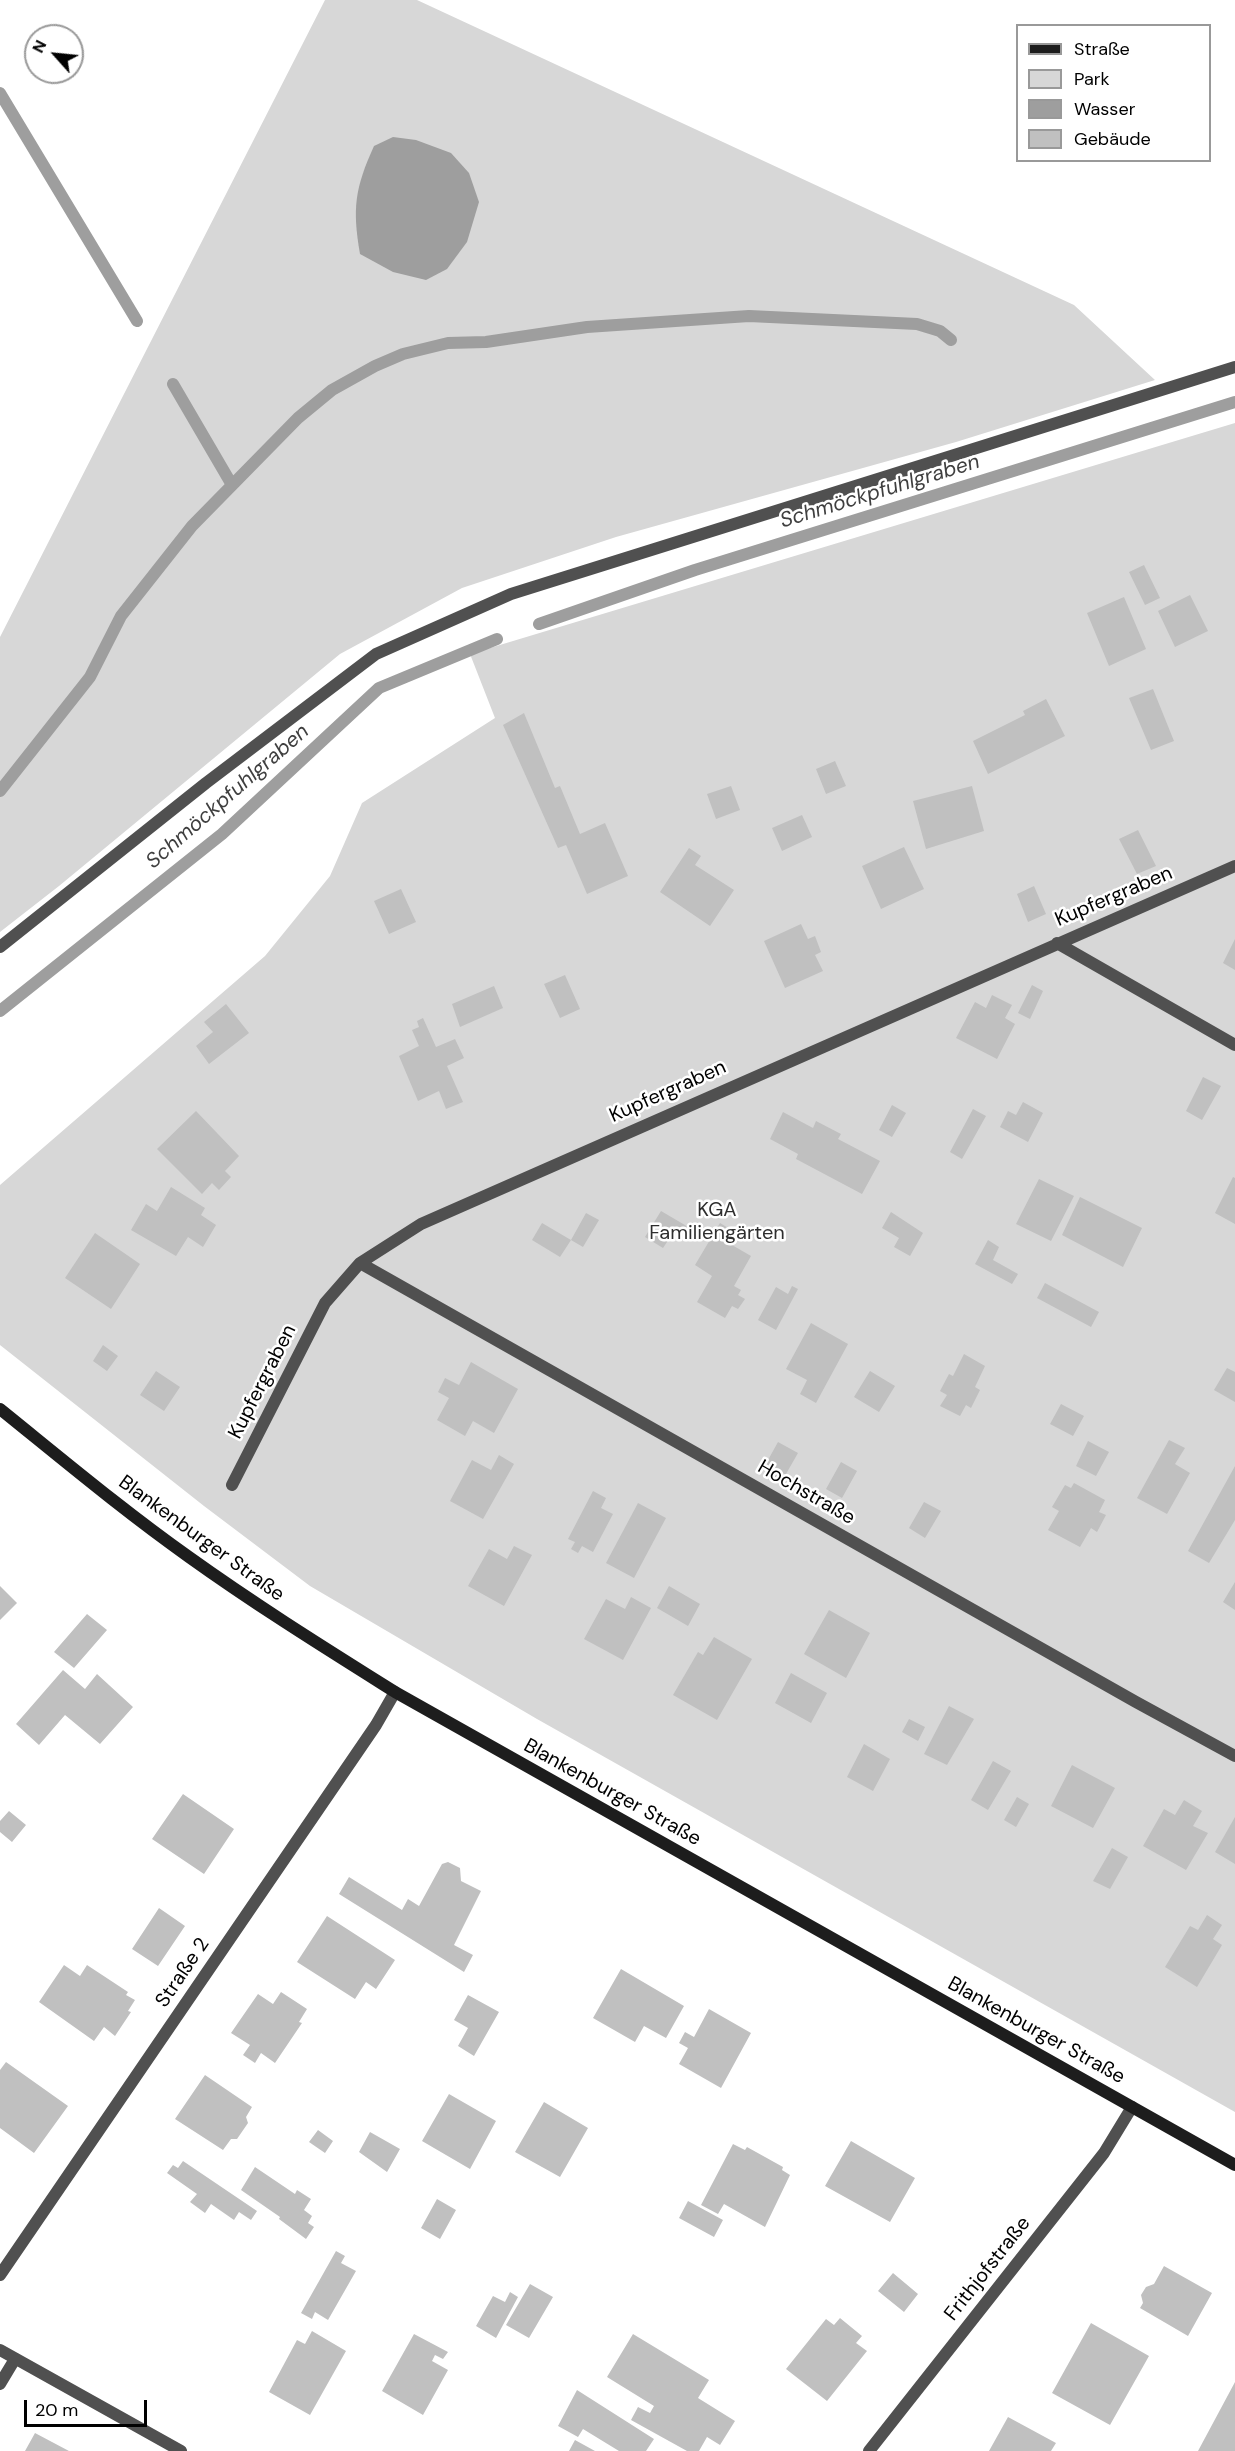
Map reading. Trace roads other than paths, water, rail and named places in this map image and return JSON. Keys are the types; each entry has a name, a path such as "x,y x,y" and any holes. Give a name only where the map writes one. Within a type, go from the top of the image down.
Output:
{"main road":[{"name":"Blankenburger Straße","path":"0,1409 117,1504 190,1557 294,1629 395,1692 1235,2165"}],"street":[{"path":"0,947 206,783 376,654 511,594 1235,367"},
{"name":"Kupfergraben","path":"232,1485 325,1303 360,1263 421,1224 1235,866"},
{"path":"1057,943 1235,1045"},
{"name":"Hochstraße","path":"360,1263 1235,1756"},
{"name":"Straße 2","path":"0,2275 376,1725 395,1692"},
{"name":"Frithjofstraße","path":"869,2451 1104,2153 1131,2107"},
{"path":"0,2350 181,2451"},
{"path":"0,2385 15,2359"}],"water":[{"path":"393,137 416,140 451,153 469,173 479,202 467,242 447,269 426,280 393,272 360,254 356,224 359,186 374,146"}],"waterway":[{"path":"0,93 137,321"},
{"path":"0,791 90,677 121,616 192,526 298,418 332,390 375,366 403,354 448,343 486,342 587,327 749,316 917,324 940,331 951,340"},
{"path":"173,384 232,485"},
{"name":"Schmöckpfuhlgraben","path":"539,624 695,570 1235,402"},
{"name":"Schmöckpfuhlgraben","path":"0,1011 222,834 379,688 497,639"}],"park label":[{"name":"KGA Familiengärten","path":"717,1222"}]}
